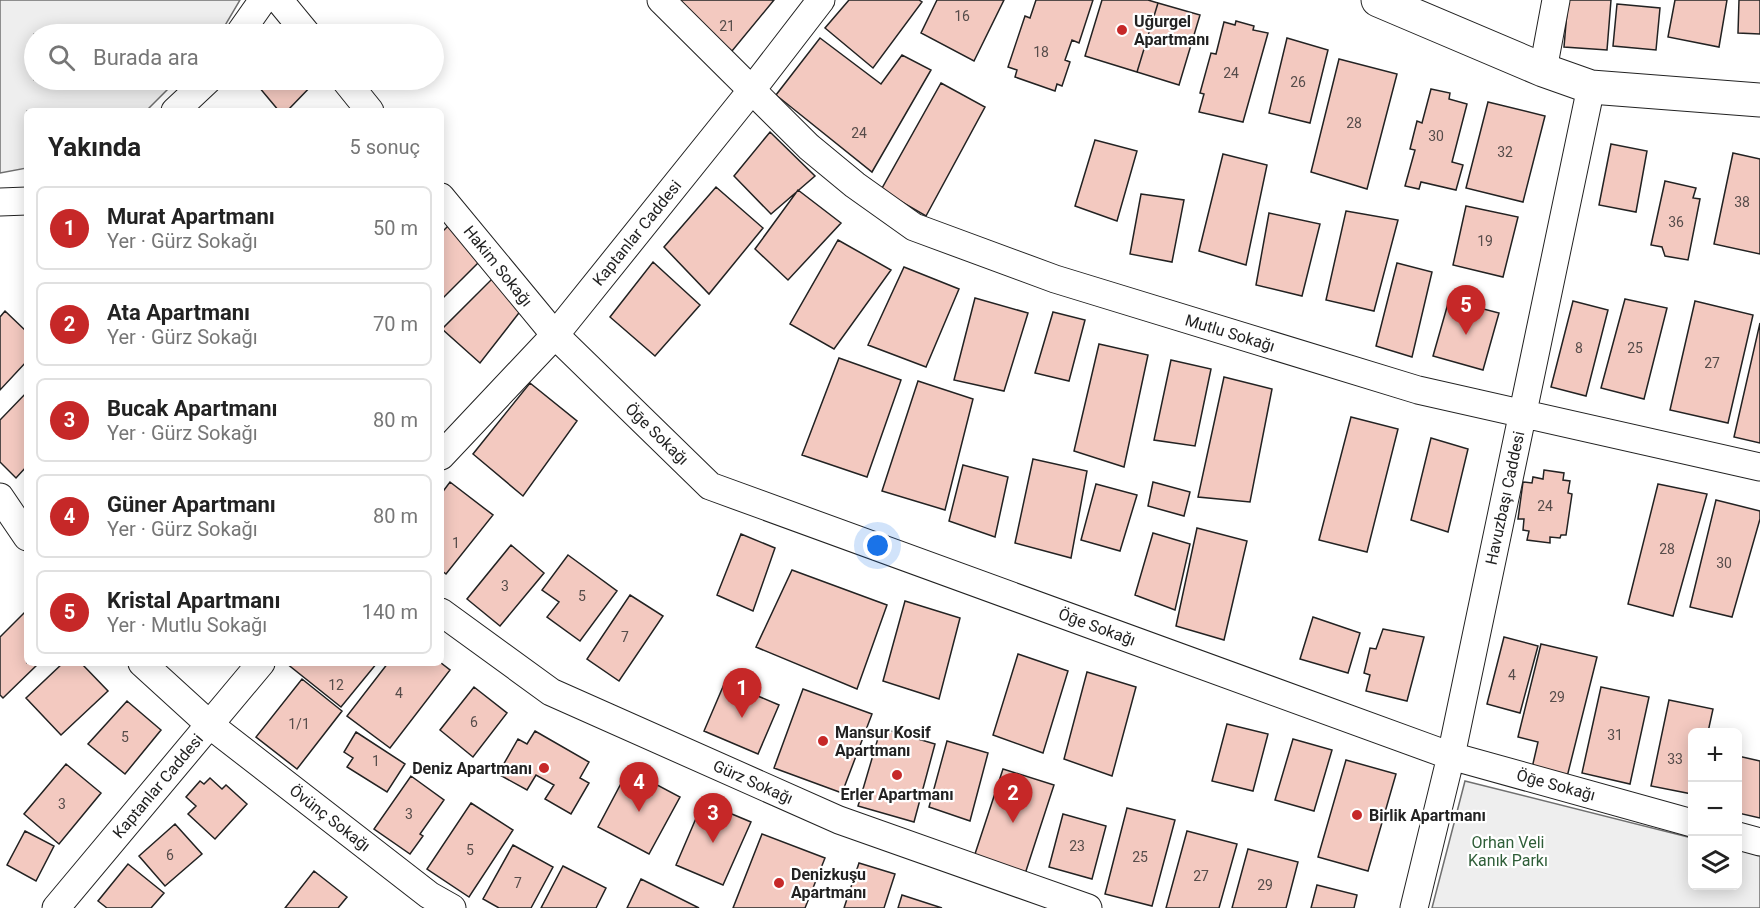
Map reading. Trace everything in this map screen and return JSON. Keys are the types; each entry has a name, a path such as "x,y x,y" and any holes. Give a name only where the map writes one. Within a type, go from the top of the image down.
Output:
{"street":[{"path":"246,24 263,0"},
{"path":"279,0 299,24"},
{"name":"Mutlu Sokağı","path":"661,0 809,147 855,185 914,226 1055,279 1418,390 1760,467"},
{"name":"Kaptanlar Caddesi","path":"444,453 555,335 821,0"},
{"path":"1378,0 1543,70 1591,87 1760,100"},
{"path":"1543,70 1556,0"},
{"name":"Havuzbaşı Caddesi","path":"1414,908 1451,756 1591,87"},
{"path":"178,108 197,90"},
{"path":"353,90 368,108"},
{"path":"0,202 24,201"},
{"name":"Hakim Sokağı","path":"444,201 555,335"},
{"name":"Öḡe Sokağı","path":"555,335 710,486 1451,756 1688,822"},
{"path":"0,497 24,533"},
{"name":"Gürz Sokağı","path":"444,614 551,692 839,820 1088,908"},
{"name":"Övünç Sokağı","path":"145,666 210,725 429,895 452,908"},
{"name":"Kaptanlar Caddesi","path":"56,908 259,666"},
{"path":"1742,837 1760,842"}],"green space":[{"path":"0,0 240,0 226,24 24,24 24,90 167,90 149,108 24,108 24,169 0,173"},
{"name":"Orhan Veli Kanık Parkı","path":"1465,781 1688,837 1688,890 1742,890 1742,850 1760,855 1760,908 1432,908"}],"building":[{"path":"672,0 774,0 732,51"},
{"path":"849,0 919,0 922,2 873,68 825,28"},
{"path":"937,0 1004,0 974,61 921,33"},
{"path":"1036,0 1093,0 1079,43 1072,40 1065,60 1070,62 1062,86 1057,84 1055,91 1015,77 1017,70 1008,67 1025,16 1030,18"},
{"name":"Uḡurgel Apartmanı","path":"1102,0 1148,0 1158,3 1137,72 1085,56"},
{"path":"1568,0 1611,0 1607,50 1564,47"},
{"path":"1675,0 1727,0 1719,47 1668,37"},
{"path":"1739,0 1760,0 1760,34 1738,33"},
{"path":"1158,3 1200,15 1179,85 1137,72"},
{"path":"1617,4 1660,8 1656,50 1613,46"},
{"path":"1236,21 1254,26 1253,30 1268,33 1243,122 1199,112 1204,94 1200,93 1211,53 1216,54 1224,22 1235,25"},
{"path":"820,38 881,84 902,55 931,70 872,172 776,95"},
{"path":"1287,38 1328,50 1310,123 1269,113"},
{"path":"1339,59 1397,74 1367,189 1311,172"},
{"path":"941,83 985,107 926,216 881,190"},
{"path":"1431,89 1450,93 1449,99 1467,104 1452,162 1463,165 1456,190 1421,182 1419,189 1405,186 1415,150 1410,149 1417,121 1422,123"},
{"path":"261,90 307,90 290,108 276,108"},
{"path":"1488,102 1545,116 1523,202 1466,188"},
{"path":"770,132 815,176 771,214 734,176"},
{"path":"1095,140 1137,151 1117,221 1075,206"},
{"path":"1611,144 1647,151 1636,212 1599,205"},
{"path":"1733,153 1760,159 1760,254 1714,244"},
{"path":"1223,154 1267,165 1246,265 1199,251"},
{"path":"1665,181 1696,188 1693,198 1700,199 1688,260 1665,256 1662,247 1651,245"},
{"path":"716,187 763,228 709,294 664,247"},
{"path":"798,190 841,223 788,280 755,249"},
{"path":"1141,194 1184,200 1172,262 1130,254"},
{"path":"1466,206 1518,217 1503,277 1453,265"},
{"path":"1346,211 1398,220 1374,311 1326,300"},
{"path":"1269,213 1320,224 1302,296 1256,285"},
{"path":"453,221 483,258 444,297 444,230"},
{"path":"838,240 891,270 834,349 790,324"},
{"path":"653,262 700,305 655,356 610,317"},
{"path":"1397,263 1432,272 1412,357 1376,346"},
{"path":"904,267 959,289 926,367 868,345"},
{"path":"495,276 522,309 480,363 444,331 444,327"},
{"path":"975,298 1028,313 1004,391 954,380"},
{"path":"1625,299 1667,308 1644,399 1601,388"},
{"path":"1449,300 1499,313 1483,370 1433,356"},
{"path":"1573,301 1608,310 1586,396 1551,387"},
{"path":"1695,301 1753,315 1728,423 1670,410"},
{"path":"5,311 24,329 24,364 0,390 0,317"},
{"path":"1053,312 1085,320 1069,381 1035,373"},
{"path":"1760,323 1760,443 1734,437"},
{"path":"1099,344 1148,355 1124,467 1074,451"},
{"path":"839,358 901,380 867,477 802,455"},
{"path":"1171,360 1211,369 1195,446 1154,440"},
{"path":"1224,377 1272,389 1250,502 1198,497"},
{"path":"918,381 973,399 945,510 882,491"},
{"path":"530,383 577,421 523,496 473,454"},
{"path":"24,395 24,469 16,478 0,462 0,420"},
{"path":"1351,417 1398,429 1367,552 1319,540"},
{"path":"1431,438 1468,449 1448,532 1411,520"},
{"path":"1033,459 1087,471 1071,558 1015,543"},
{"path":"963,465 1008,477 995,537 949,521"},
{"path":"1544,470 1564,473 1563,480 1570,481 1568,493 1572,494 1566,535 1561,535 1560,538 1550,537 1550,543 1527,540 1529,531 1523,530 1524,519 1518,519 1523,482 1532,483 1533,477 1543,479"},
{"path":"450,482 493,515 446,574 444,572 444,490"},
{"path":"1153,482 1190,492 1184,516 1148,506"},
{"path":"1096,484 1137,495 1120,551 1081,540"},
{"path":"1658,484 1707,494 1673,616 1628,604"},
{"path":"1716,500 1760,511 1760,519 1732,617 1690,607"},
{"path":"1197,528 1247,541 1224,640 1176,626"},
{"path":"1153,533 1190,544 1175,610 1135,595"},
{"path":"741,534 775,548 753,611 717,595"},
{"path":"511,545 544,573 500,626 467,599"},
{"path":"568,555 617,591 580,641 547,617 559,602 542,590"},
{"path":"792,570 887,605 857,689 756,647"},
{"path":"630,595 663,616 619,681 587,659"},
{"path":"905,601 960,618 939,699 883,681"},
{"path":"24,613 24,666 36,666 3,698 0,695 0,637"},
{"path":"1313,617 1360,633 1348,673 1300,659"},
{"path":"1383,629 1424,637 1407,701 1366,691 1370,675 1364,673 1370,648 1376,649"},
{"path":"1504,637 1538,646 1520,713 1487,704"},
{"path":"1541,644 1597,657 1567,777 1532,768 1538,742 1518,737"},
{"path":"1018,654 1068,671 1043,753 993,735"},
{"path":"444,665 450,670 390,748 347,716 386,666"},
{"path":"60,666 84,666 108,691 61,735 26,698"},
{"path":"290,666 375,666 341,707"},
{"path":"1087,672 1136,687 1112,776 1064,759"},
{"path":"302,679 342,711 297,769 256,737"},
{"path":"725,682 779,705 758,754 704,731"},
{"path":"474,687 507,713 473,757 440,730"},
{"path":"1601,687 1649,697 1630,784 1582,773"},
{"name":"Mansur Kosif Apartmanı","path":"803,689 872,714 842,793 774,768"},
{"path":"1669,700 1713,709 1709,728 1688,728 1688,793 1651,786"},
{"path":"127,701 161,730 125,774 88,744"},
{"path":"1227,724 1268,734 1253,791 1212,781"},
{"name":"Erler Apartmanı","path":"881,728 935,744 914,822 858,806"},
{"name":"Deniz Apartmanı","path":"535,731 589,762 580,778 589,783 571,814 545,799 554,785 536,775 527,790 498,774 518,739 527,744"},
{"path":"356,732 405,764 387,792 347,767 353,758 344,752"},
{"path":"1293,739 1332,750 1314,811 1275,800"},
{"path":"947,741 988,753 970,821 929,807"},
{"path":"1742,757 1760,761 1760,818 1742,814"},
{"name":"Birlik Apartmanı","path":"1346,760 1396,774 1368,871 1318,857"},
{"path":"66,764 101,793 59,844 24,814"},
{"path":"1003,769 1054,785 1024,877 973,860"},
{"path":"411,776 444,800 420,834 423,836 410,854 374,829"},
{"path":"625,776 643,786 646,779 680,797 649,854 598,827"},
{"path":"210,778 222,789 226,785 247,804 215,839 188,814 196,806 186,797 200,781 204,784"},
{"path":"703,802 751,822 723,885 676,865"},
{"path":"471,803 513,830 469,897 427,869"},
{"path":"1127,808 1175,820 1152,906 1105,894"},
{"path":"1063,814 1106,826 1092,879 1049,867"},
{"path":"175,824 202,854 165,886 139,856"},
{"path":"25,831 54,846 36,881 7,865"},
{"path":"1187,831 1237,844 1219,908 1166,908"},
{"name":"Denizkuşu Apartmanı","path":"762,834 825,858 805,908 733,908"},
{"path":"513,845 553,867 531,908 499,908 483,899"},
{"path":"1248,849 1298,862 1286,908 1232,908"},
{"path":"859,863 895,874 884,908 844,908"},
{"path":"128,864 164,893 151,908 107,908 98,901"},
{"path":"563,866 606,888 596,908 541,908"},
{"path":"314,871 347,897 338,908 285,908"},
{"path":"641,879 699,908 627,908"},
{"path":"1317,885 1357,895 1354,908 1311,908"},
{"path":"902,895 942,908 898,908"}],"place":[{"name":"Uḡurgel Apartmanı","path":"1122,30"},
{"name":"Kristal Apartmanı","path":"1466,335"},
{"name":"Murat Apartmanı","path":"742,718"},
{"name":"Mansur Kosif Apartmanı","path":"823,741"},
{"name":"Deniz Apartmanı","path":"544,768"},
{"name":"Erler Apartmanı","path":"897,775"},
{"name":"Güner Apartmanı","path":"639,812"},
{"name":"Birlik Apartmanı","path":"1357,815"},
{"name":"Ata Apartmanı","path":"1013,823"},
{"name":"Bucak Apartmanı","path":"713,843"},
{"name":"Denizkuşu Apartmanı","path":"779,883"}]}
